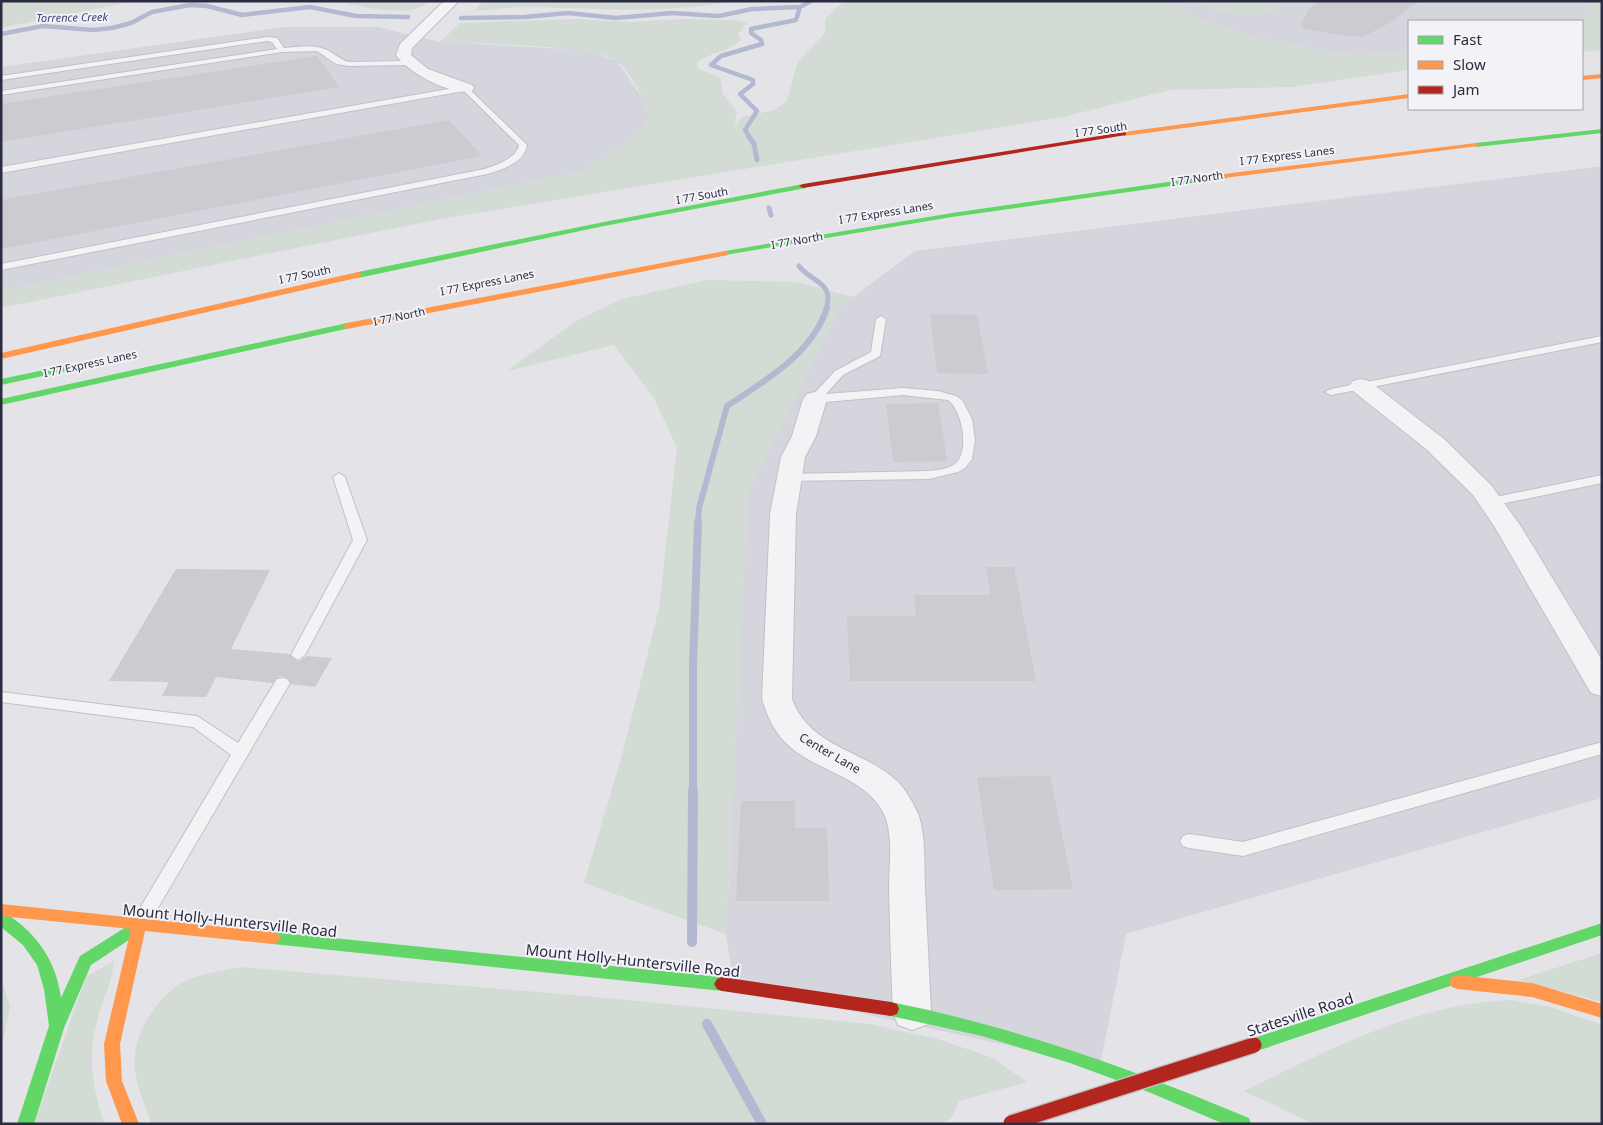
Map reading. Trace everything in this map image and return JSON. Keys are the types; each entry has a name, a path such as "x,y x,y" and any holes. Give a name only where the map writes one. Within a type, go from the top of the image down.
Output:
{"main road":[{"path":"1583,71 1602,69"},
{"path":"1583,78 1602,76"},
{"name":"I 77 South","path":"485,236 786,179 984,146 1215,113 1408,89"},
{"path":"1,356 372,273 688,207 1022,149 1408,96"},
{"path":"1432,138 1602,121"},
{"name":"I 77 North","path":"1,402 468,301 858,230 1201,178 1418,151 1602,132"},
{"name":"I 77 Express Lanes","path":"1,382 77,366"},
{"name":"Mount Holly-Huntersville Road","path":"1,910 139,926 734,985 912,1012 993,1031 1070,1055 1136,1079 1243,1124"},
{"path":"1,918 18,929 48,966 54,990 56,1028"},
{"path":"25,1124 56,1028 84,961 139,926"},
{"path":"131,1124 119,1101 113,1074 111,1048 115,1019 132,963 139,926"},
{"name":"Statesville Road","path":"1009,1123 1254,1045 1602,930"},
{"path":"1446,981 1532,990 1602,1011"}],"street":[{"path":"452,1 405,47 403,55 408,63 422,72 466,88"},
{"path":"1361,386 1435,444 1482,490 1507,525 1602,686"},
{"name":"Center Lane","path":"815,400 804,436 793,457 788,478 780,552 777,699 779,711 795,733 808,743 876,780 899,808 906,844 912,1012"}],"lane":[{"path":"1,78 262,39 274,40 282,50"},
{"path":"1,93 282,50 317,49 324,51 339,62 349,64 408,63"},
{"path":"67,68 73,82"},
{"path":"1,170 466,88 523,145 522,151 506,164 478,173 1,267"},
{"path":"815,400 839,372 876,354 881,319"},
{"path":"1331,392 1602,339"},
{"path":"788,478 928,475 951,470 962,465 969,455 966,414 962,404 954,398 916,393 815,400"},
{"path":"298,655 360,540 340,477"},
{"path":"1491,502 1602,479"},
{"path":"139,926 282,683"},
{"path":"1,697 197,722 240,753"},
{"path":"1188,841 1243,849 1602,748"}],"shaded area":[{"path":"1,1 134,1 1,28"},
{"path":"334,1 429,1 420,7 397,11"},
{"path":"483,1 731,1 681,8 514,7 474,11"},
{"path":"844,1 1171,1 1186,15 1257,38 1352,56 1408,50 1408,70 1292,87 1170,90 1063,117 445,218 1,308 1,291 584,171 633,139 650,118 645,103 628,74 618,62 606,56 561,48 440,42 460,23 578,19 630,22 681,19 736,20 747,23 738,34 741,39 736,44 697,63 698,69 720,77 723,94 737,111 734,127 743,117 774,110 787,101 797,63 825,33 825,19"},
{"path":"1171,1 1602,1 1583,33 1583,20 1408,20 1408,50 1353,56 1257,38 1186,15"},
{"path":"1201,1 1278,1 1281,7 1265,14 1240,15 1216,11"},
{"path":"1581,1 1602,1 1602,50 1583,52 1583,23 1595,11"},
{"path":"284,27 378,27 440,42 585,50 617,61 643,99 650,118 633,139 584,171 1,291 1,67"},
{"path":"1602,166 1602,798 1126,934 1100,1066 734,985 726,934 748,490 842,305 915,251"},
{"path":"707,280 796,282 853,297 842,305 748,490 726,934 584,883 621,759 659,608 677,448 654,398 614,345 507,371 576,321 622,299"},
{"path":"1602,953 1602,1002 1518,980"},
{"path":"114,961 97,1021 92,1047 94,1085 104,1124 34,1124 86,977"},
{"path":"240,967 585,996 869,1024 938,1039 993,1058 1027,1082 959,1101 952,1117 943,1124 151,1124 136,1078 134,1061 139,1037 150,1014 166,995 181,983 206,974"},
{"path":"1,977 10,1007 1,1050"},
{"path":"1510,1000 1551,1007 1602,1025 1602,1124 1314,1124 1244,1091 1340,1045 1406,1020 1440,1010 1475,1003"}],"building":[{"path":"1320,1 1419,1 1391,22 1363,37 1353,35 1349,37 1301,28 1304,25 1301,25 1308,10"},
{"path":"317,56 339,87 1,142 1,104"},
{"path":"449,120 482,156 1,249 1,200"},
{"path":"930,314 977,315 988,374 937,373"},
{"path":"938,403 947,461 893,462 886,404"},
{"path":"986,567 1014,567 1036,681 850,681 847,616 916,616 914,595 991,595"},
{"path":"176,569 270,570 231,649 289,654 298,662 307,656 332,658 315,687 291,684 288,678 282,676 277,677 273,683 216,677 206,697 162,696 169,682 109,681"},
{"path":"1050,776 1073,889 994,890 977,777"},
{"path":"741,801 795,801 795,828 827,828 829,901 736,901"}],"waterway":[{"name":"Torrence Creek","path":"800,7 811,1"},
{"name":"Torrence Creek","path":"1,34 43,26 93,30 112,28 131,23 152,12 190,5 207,6 242,15 310,7 356,16 408,17"},
{"name":"Torrence Creek","path":"461,18 525,17 568,13 616,18 672,13 719,16 752,9 800,7"},
{"path":"750,138 745,130 757,111 740,94 753,84 753,80 711,65 721,56 762,44 761,40 751,33 751,29 796,20 800,7"},
{"path":"749,137 754,144 757,160"},
{"path":"769,208 771,215"},
{"path":"799,266 825,288 828,300 826,309"},
{"path":"698,524 699,508 727,406 772,376 799,353 820,325 827,308"},
{"path":"693,790 693,665 698,522"},
{"path":"692,942 693,790"},
{"path":"707,1024 762,1124"}],"traffic: fast":[{"path":"1476,145 1602,131"},
{"path":"725,253 952,215 1224,176"},
{"path":"358,275 604,224 803,186"},
{"path":"1,402 347,326"},
{"path":"1,382 68,368"},
{"path":"1,918 28,941 44,963 52,989 56,1024"},
{"path":"25,1124 56,1028 85,961 139,926"},
{"path":"1254,1045 1602,929"},
{"path":"273,938 722,984"},
{"path":"891,1009 982,1029 1070,1056 1114,1071 1243,1124"}],"traffic: slow":[{"path":"1583,78 1602,76"},
{"path":"1124,134 1408,96"},
{"path":"1224,176 1476,145"},
{"path":"347,326 725,253"},
{"path":"1,356 358,275"},
{"path":"1,910 273,938"},
{"path":"131,1124 114,1081 112,1044 139,926"},
{"path":"1457,982 1532,990 1602,1011"}],"traffic: jam":[{"path":"803,186 1124,134"},
{"path":"722,984 891,1009"},
{"path":"1011,1123 1254,1045"}]}
